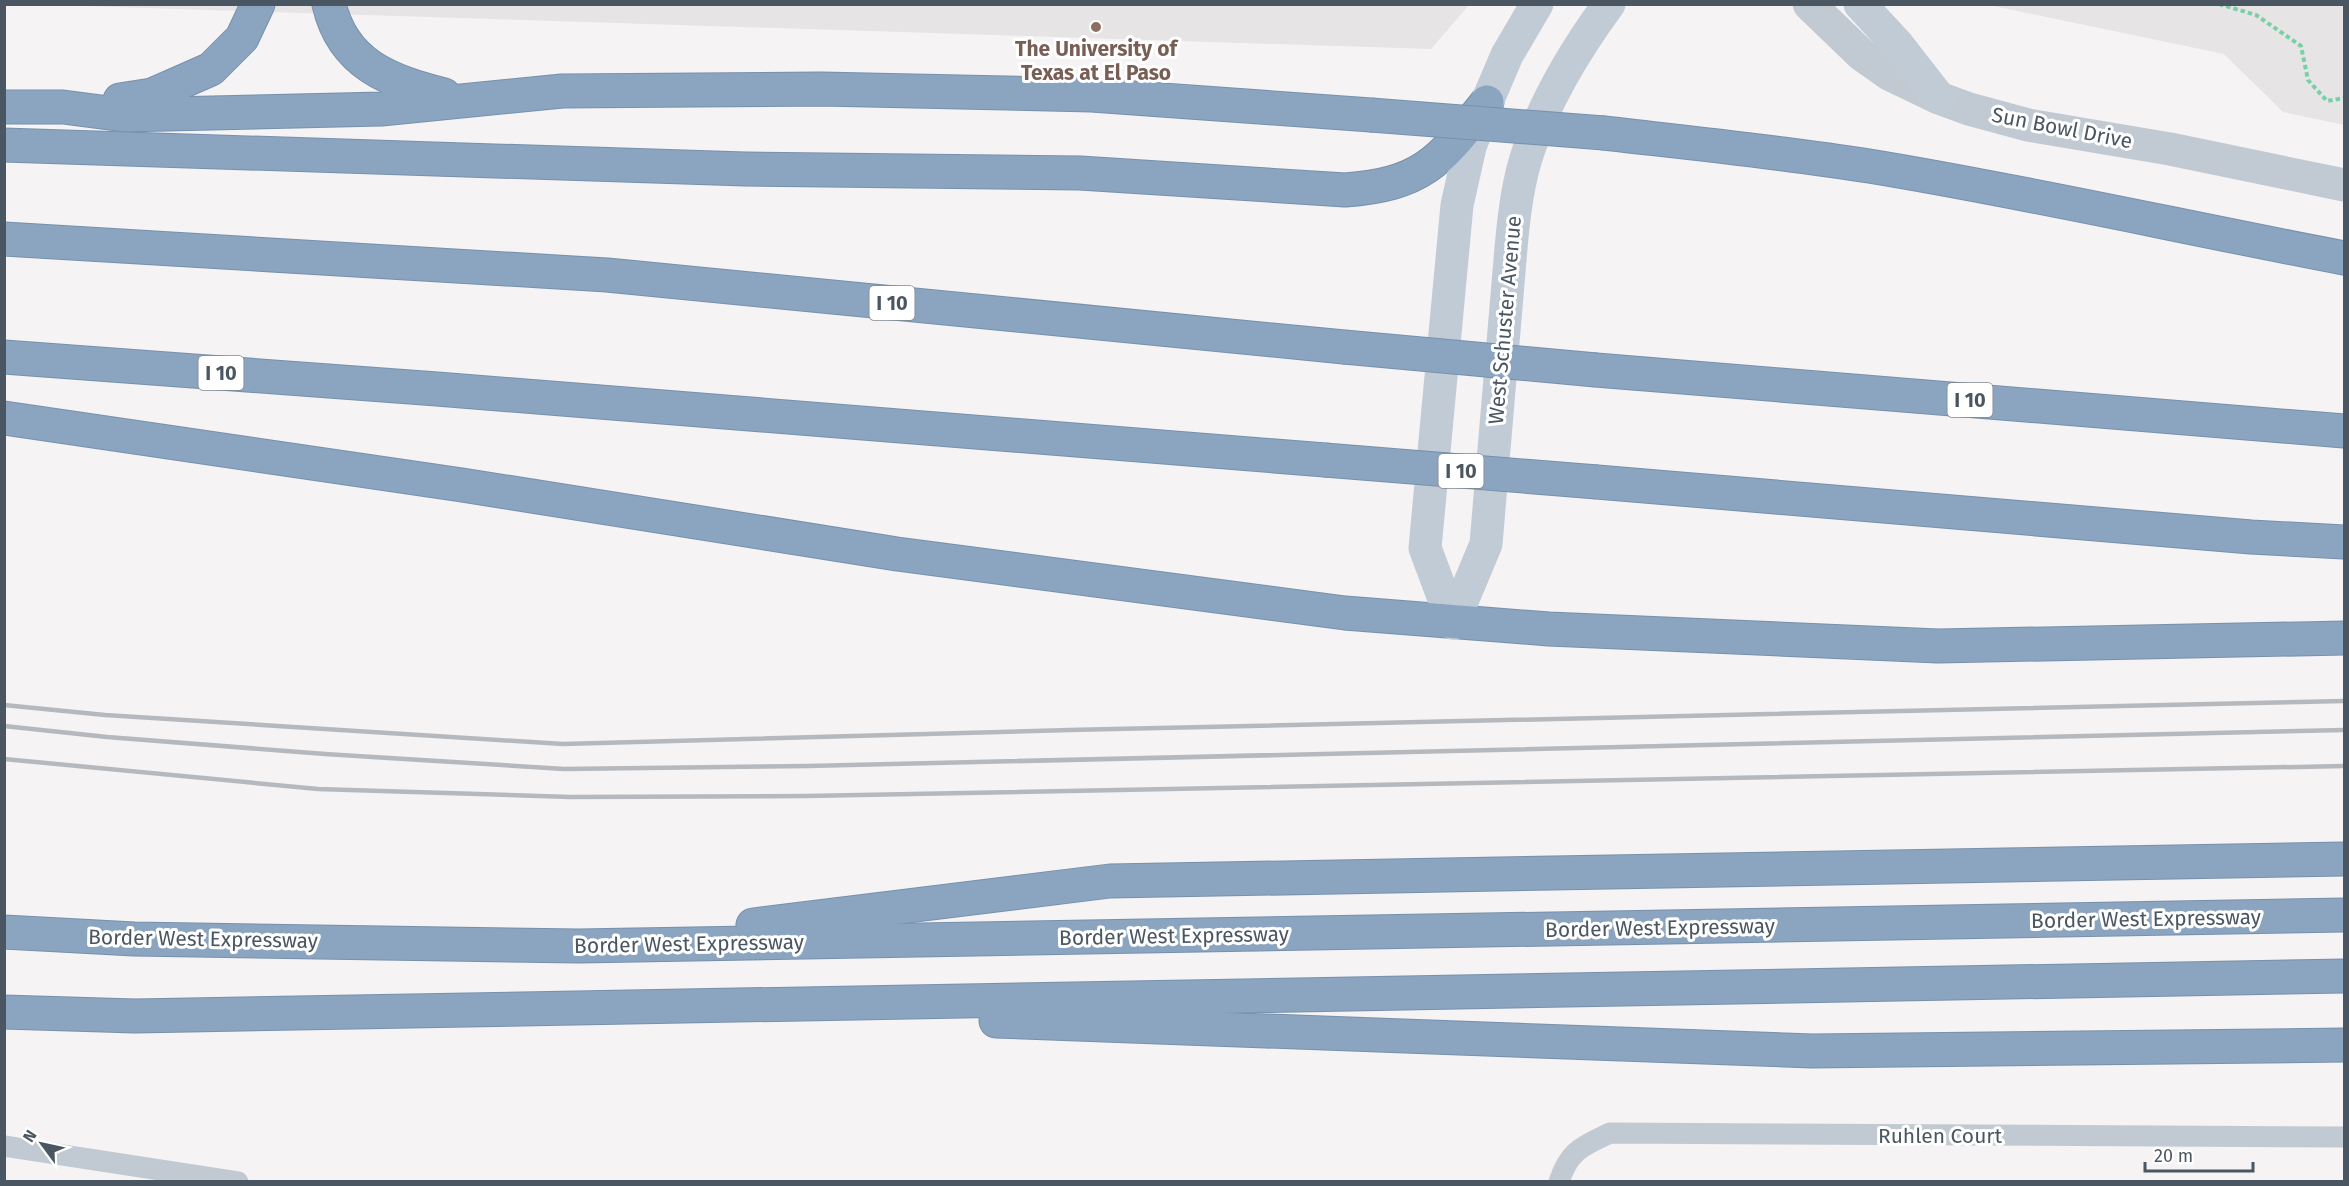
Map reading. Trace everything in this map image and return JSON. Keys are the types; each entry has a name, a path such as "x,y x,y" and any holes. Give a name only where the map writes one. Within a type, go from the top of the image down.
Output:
{"highway":[{"path":"63,107 152,95 211,69 242,38 258,4"},
{"path":"329,4 334,25 347,46 371,68 402,84 463,101"},
{"path":"4,107 63,107 136,114 381,109 562,91 821,88 1092,95 1604,133 1744,148 1971,183 2344,258"},
{"path":"4,145 733,169 1080,173 1345,190 1383,185 1418,174 1442,155 1487,102"},
{"name":"I 10","path":"10,239 439,267 619,276 1596,370 2344,431"},
{"name":"I 10","path":"4,357 1325,460 2251,537 2344,542"},
{"path":"4,418 462,485 897,554 1345,613 1561,630 1938,646 2344,638"},
{"path":"579,946 1110,881 2344,859"},
{"name":"Border West Expressway","path":"4,932 134,939 579,946 2344,915"},
{"path":"4,1012 135,1016 2344,976"},
{"path":"622,1007 1812,1051 2344,1045"}],"main road":[{"path":"1453,622 1425,548 1426,517 1457,205 1470,147 1487,102 1507,56 1538,4"},
{"name":"West Schuster Avenue","path":"1453,622 1486,544 1510,248 1528,150 1542,113 1566,68 1610,4"},
{"path":"1860,4 1897,44 1939,98"}],"street":[{"name":"Sun Bowl Drive","path":"1809,4 1862,55 1889,74 1939,98 2028,125 2170,150 2344,185"}],"lane":[{"name":"Ruhlen Court","path":"1559,1182 1562,1171 1577,1149 1610,1133 2344,1137"},
{"path":"4,1146 238,1182"}],"path":[{"path":"2219,4 2256,15 2301,46 2308,80 2327,101 2344,98"}],"shaded area":[{"name":"The University of Texas at El Paso","path":"54,5 1469,5 1431,49"},
{"path":"1989,5 2344,5 2344,125 2283,112 2224,54"}],"railway":[{"path":"4,705 105,715 563,744 2344,701"},
{"path":"4,726 107,737 325,754 564,769 808,766 2344,730"},
{"path":"4,759 318,789 570,797 807,796 2344,766"}],"place":[{"name":"The University of Texas at El Paso","path":"1096,27"}]}
